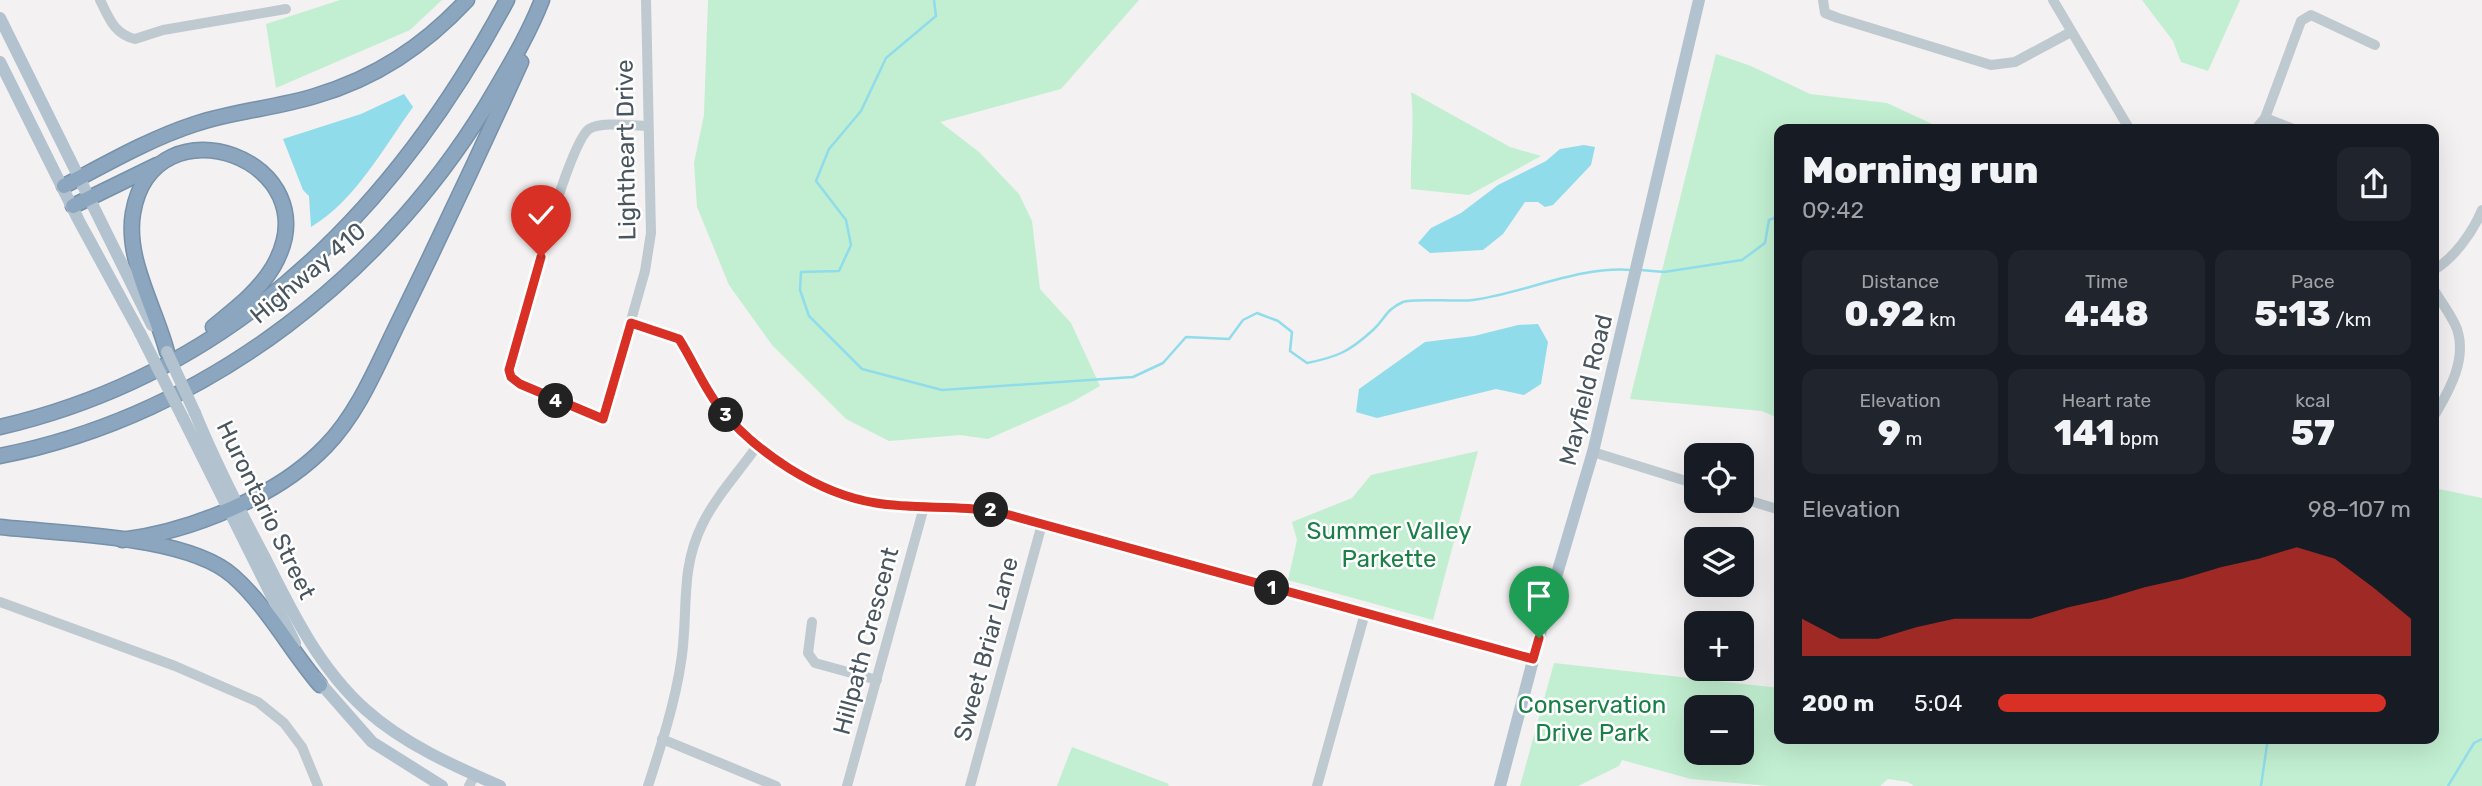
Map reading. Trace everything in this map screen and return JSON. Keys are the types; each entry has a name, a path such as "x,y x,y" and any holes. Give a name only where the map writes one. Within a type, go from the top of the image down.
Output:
{"highway":[{"path":"64,186 195,124 315,96 383,69 423,43 467,0"},
{"name":"Highway 410","path":"0,427 36,419 93,399 143,376 211,337 266,299 312,262 372,202 453,94 507,0"},
{"name":"Highway 410","path":"0,456 78,435 179,393 273,335 321,298 407,216 450,162 481,116 535,18 542,0"},
{"path":"122,540 182,529 232,506 311,460 341,428 354,409 492,125 530,43 535,18"},
{"path":"73,206 178,155 205,149 245,158 272,184 282,207 284,233 272,268 254,292 203,335 143,376"},
{"path":"160,164 142,186 132,216 133,243 156,325 167,352"},
{"path":"0,527 122,540 202,557 232,575 251,594 320,685"}],"main road":[{"name":"Mayfield Road","path":"1500,786 1533,659 1593,452 1699,0"},
{"path":"0,18 156,325"},
{"name":"Hurontario Street","path":"0,62 140,333 189,415 281,618 320,685 372,742 442,786"},
{"name":"Hurontario Street","path":"167,352 189,415"},
{"name":"Hurontario Street","path":"232,506 295,616 334,677 367,711 392,730 472,780 500,786"}],"street":[{"path":"100,0 119,33 135,39 163,30 286,9"},
{"name":"Lightheart Drive","path":"646,0 651,233 645,271 603,419 520,384 511,377 510,363 559,192 584,134 599,126 648,125"},
{"path":"1823,0 1825,13 1991,65 2015,62 2070,33"},
{"path":"2053,0 2070,33 2126,124"},
{"path":"2260,124 2265,118 2301,21 2311,15 2322,18 2375,45"},
{"path":"2265,118 2280,124"},
{"path":"2439,267 2445,263 2477,222 2482,210"},
{"path":"2439,299 2457,330 2459,354 2454,382 2439,408"},
{"path":"631,323 679,339 718,406 757,446 807,477 840,492 873,503 982,508 1533,659"},
{"path":"648,786 682,660 684,586 694,547 712,508 757,446"},
{"path":"1593,452 1684,480"},
{"path":"1754,502 1774,508"},
{"name":"Hillpath Crescent","path":"848,786 924,507"},
{"name":"Sweet Briar Lane","path":"970,786 1042,524"},
{"path":"0,602 175,666 258,702 284,723 302,747 318,786"},
{"path":"1317,786 1365,613"},
{"path":"812,621 808,653 816,663 877,680"},
{"path":"662,739 775,786"}],"green space":[{"path":"340,0 442,0 410,30 276,88 266,24"},
{"path":"708,0 1139,0 1061,89 940,122 979,152 1019,194 1032,221 1040,289 1071,323 1100,386 1072,402 988,439 960,435 889,441 846,419 772,345 729,285 697,207 694,163 704,115"},
{"path":"2142,0 2240,0 2208,71 2181,62 2173,41"},
{"path":"1716,54 1751,66 1810,94 1887,103 1932,124 1774,124 1774,416 1762,411 1630,399"},
{"path":"1411,92 1510,147 1541,156 1469,195 1411,189"},
{"name":"Summer Valley Parkette","path":"1478,451 1433,620 1288,580 1297,540 1292,522 1352,498 1371,475"},
{"name":"Conservation Drive Park","path":"2439,489 2482,498 2482,786 1914,786 1908,782 1888,779 1880,786 1769,786 1691,779 1622,760 1619,766 1578,786 1520,786 1554,663 1684,677 1684,681 1717,681 1774,687 1774,744 2439,744"},
{"path":"1072,747 1169,784 1057,786"}],"water":[{"path":"404,94 413,107 380,156 341,203 311,227 309,196 303,190 283,139 361,114"},
{"path":"1584,145 1595,147 1591,165 1553,205 1545,207 1538,202 1525,202 1503,234 1483,250 1430,253 1418,243 1431,228 1461,213 1498,185 1546,161 1560,149"},
{"path":"1538,324 1548,342 1541,384 1524,395 1496,389 1377,418 1356,412 1359,389 1425,342 1474,336 1518,325"}],"waterway":[{"path":"934,0 936,16 886,58 861,111 829,149 816,181 846,220 851,245 839,271 801,272 800,290 809,316 862,369 942,390 1133,377 1163,363 1186,337 1229,339 1243,320 1257,313 1278,321 1292,332 1290,351 1307,363 1335,356 1357,344 1389,311 1403,302 1473,300 1591,272 1631,270"},
{"path":"1641,270 1664,272 1742,260 1765,243 1769,220 1774,218"},
{"path":"2448,786 2474,743 2482,739"},
{"path":"2261,786 2267,744"}],"route":[{"path":"541,257 509,370 515,382 581,412 603,419 631,323 674,335 679,339 718,406 757,446 807,477 851,496 873,503 982,508 1533,659 1539,638"}]}
